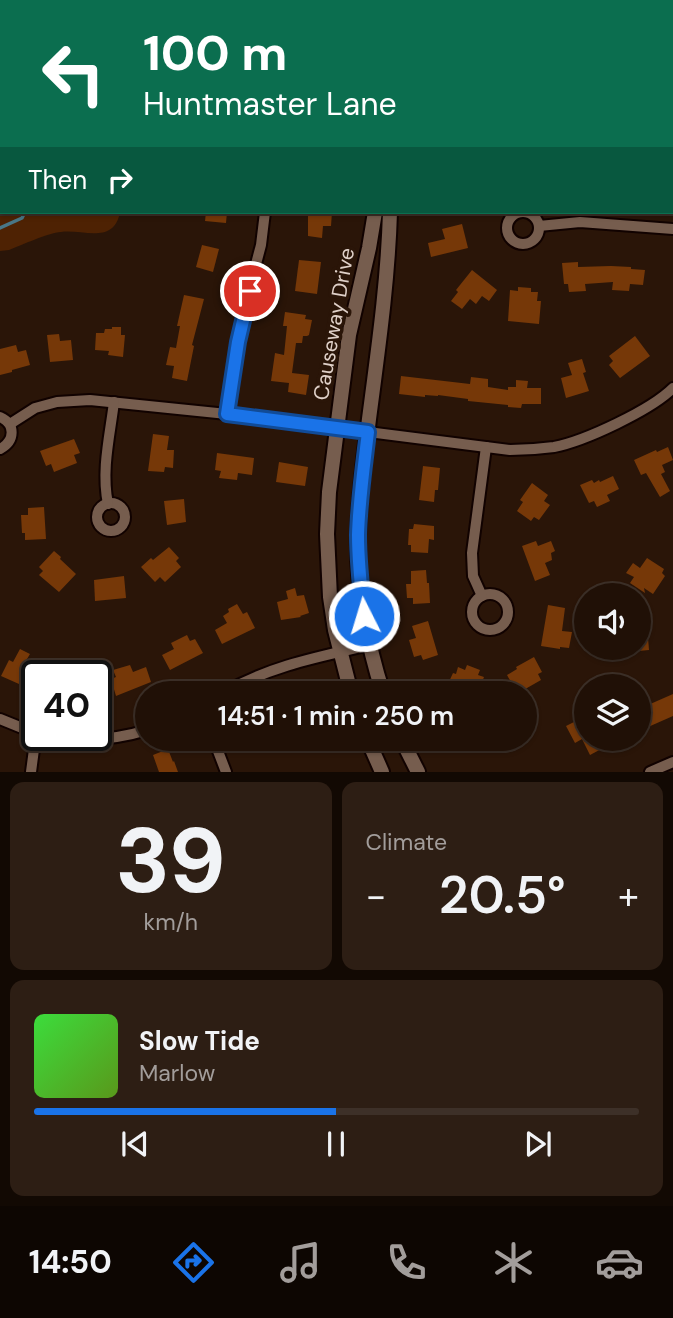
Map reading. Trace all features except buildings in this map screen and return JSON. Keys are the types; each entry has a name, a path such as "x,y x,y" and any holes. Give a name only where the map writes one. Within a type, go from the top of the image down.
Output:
{"street":[{"path":"227,414 243,313 258,257 265,214"},
{"name":"Causeway Drive","path":"348,681 330,597 327,534 329,492 349,335 375,214"},
{"name":"Causeway Drive","path":"379,681 364,616 358,536 360,496 387,278 390,214"},
{"path":"539,226 580,222 673,229"},
{"path":"0,449 11,439 12,429 5,420 57,402 80,400 227,414 510,450 532,450 579,440 638,412 673,388"},
{"path":"108,504 105,471 114,402"},
{"path":"482,596 473,576 472,554 486,447"},
{"path":"246,681 284,666 370,645"},
{"path":"0,719 21,728"},
{"path":"112,738 135,733"},
{"path":"31,772 34,751"},
{"path":"218,751 226,772"},
{"path":"373,751 382,772"},
{"path":"408,751 418,772"},
{"path":"650,772 673,762"}],"shaded area":[{"path":"0,214 119,214 117,222 104,232 56,233 0,251"}],"waterway":[{"path":"0,228 22,218 24,214"}],"route":[{"path":"250,291 243,313 227,414 368,432 358,536 364,616"}]}
